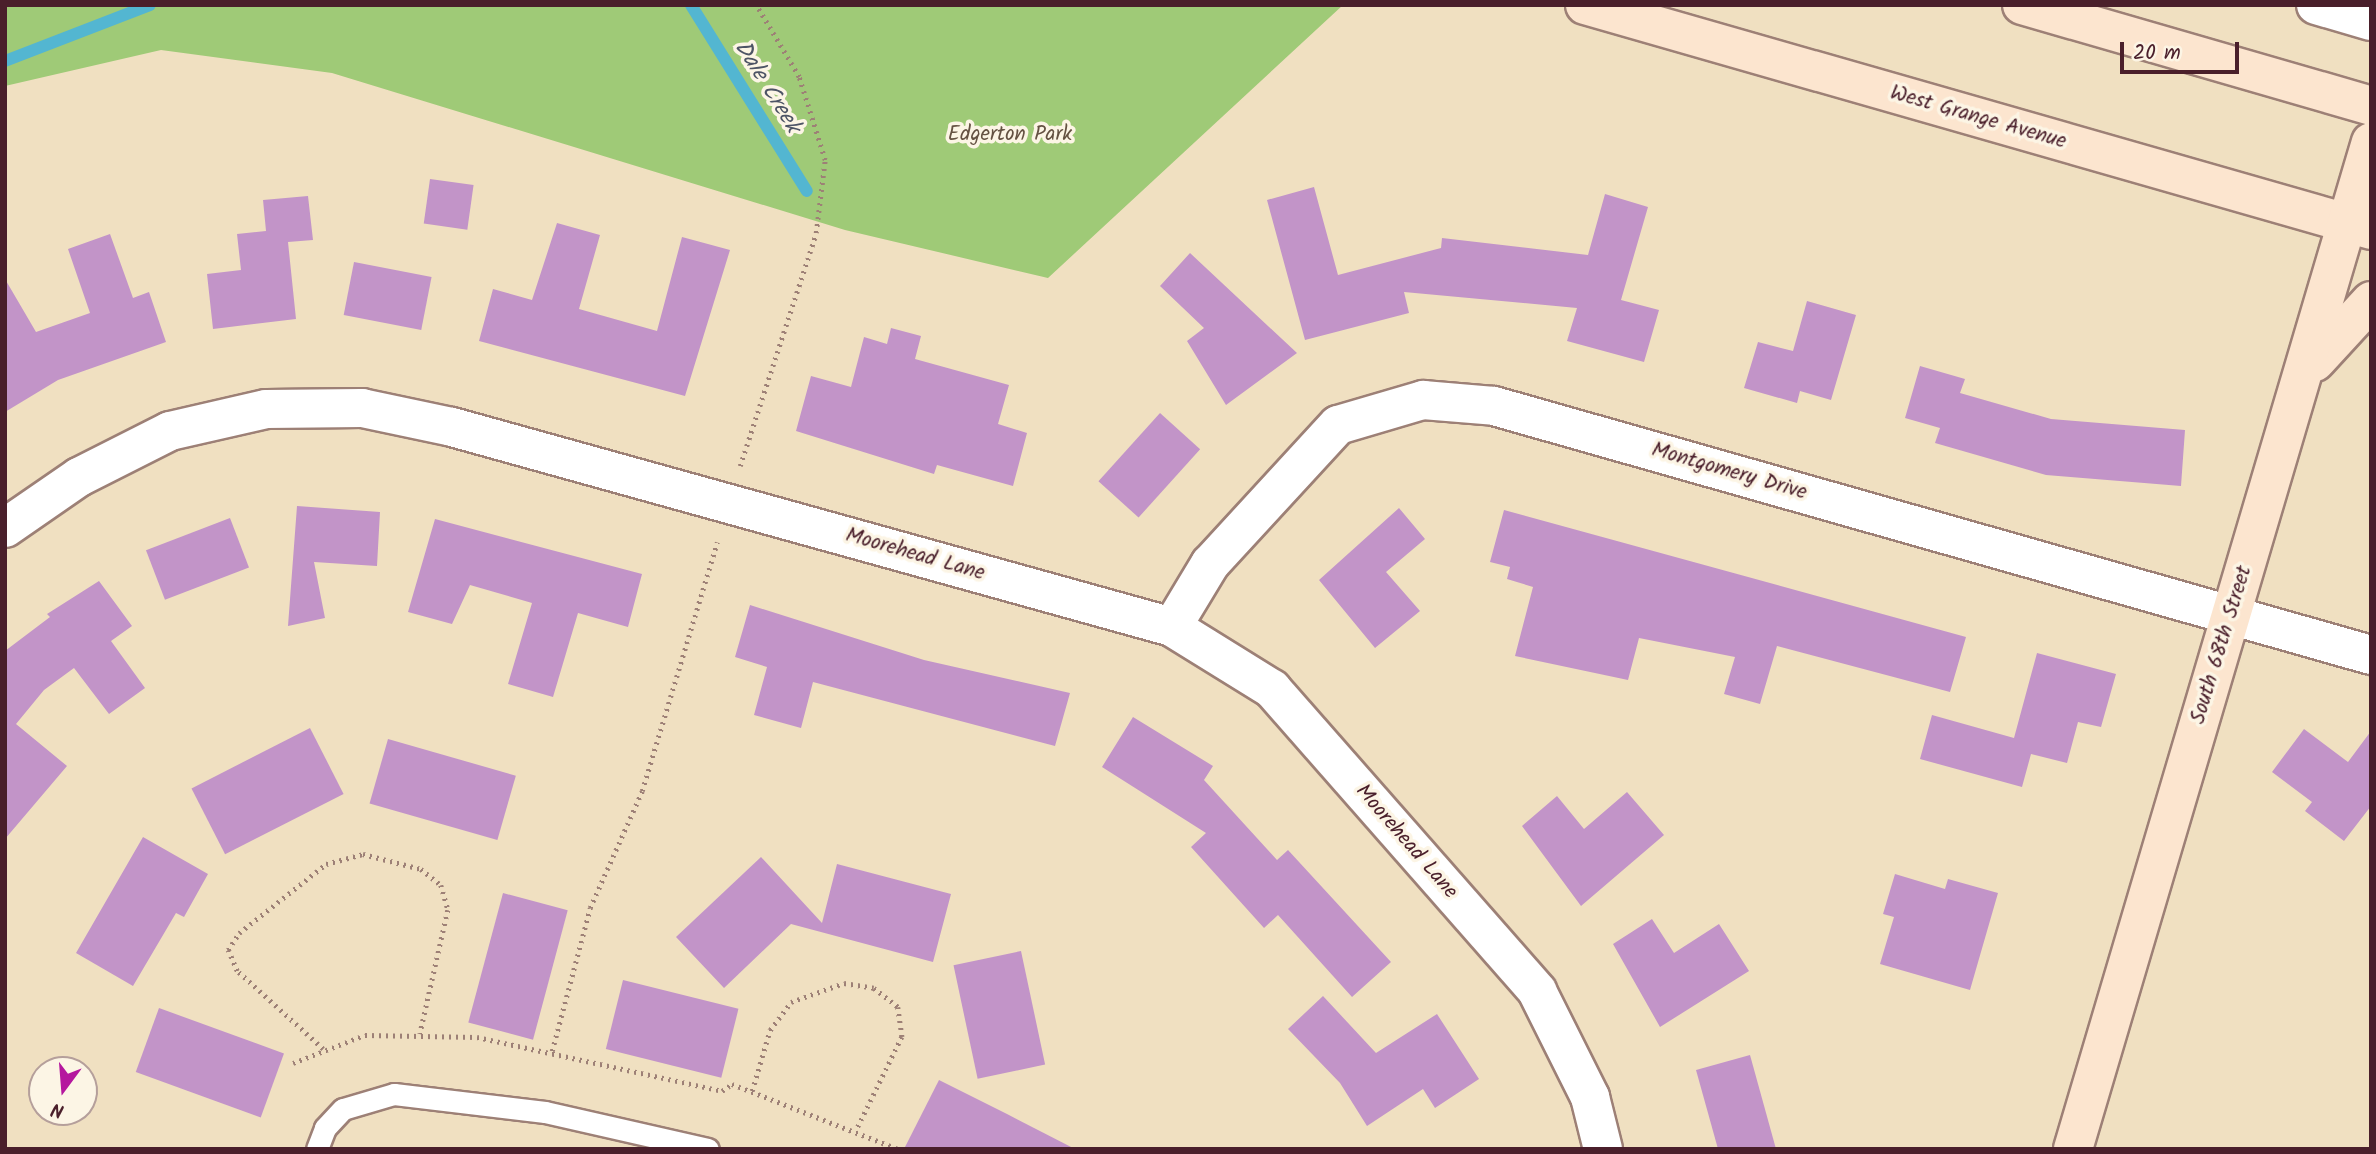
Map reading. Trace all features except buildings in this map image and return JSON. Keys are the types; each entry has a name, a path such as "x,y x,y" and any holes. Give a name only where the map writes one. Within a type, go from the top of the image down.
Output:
{"street":[{"name":"West Grange Avenue","path":"1585,5 2360,227"},
{"path":"2022,5 2371,106"},
{"path":"2316,5 2371,21"},
{"name":"South 68th Street","path":"2073,1149 2231,613 2305,374 2360,227 2371,142"},
{"path":"2305,374 2371,301"},
{"name":"Montgomery Drive","path":"1172,627 1210,564 1338,425 1423,400 1494,406 2231,613 2371,655"},
{"name":"Moorehead Lane","path":"5,528 79,477 170,431 266,409 362,408 452,427 1172,627 1272,689 1537,991 1590,1097 1603,1149"}],"lane":[{"path":"317,1149 325,1128 343,1109 394,1094 545,1112 708,1149"}],"path":[{"path":"323,1049 237,971 228,950 239,933 326,864 363,854 421,869 441,885 448,910 420,1034"},
{"path":"752,1091 770,1030 791,1002 844,983 874,988 898,1007 902,1037 857,1129"},
{"path":"293,1063 323,1049 365,1035 420,1034 477,1038 722,1091 732,1084 857,1129 898,1149"}],"green space":[{"name":"Edgerton Park","path":"5,5 1343,5 1048,278 845,230 332,73 161,50 5,86"}],"waterway":[{"name":"Dale Creek","path":"5,61 150,5"},
{"name":"Dale Creek","path":"691,5 807,191"}]}
